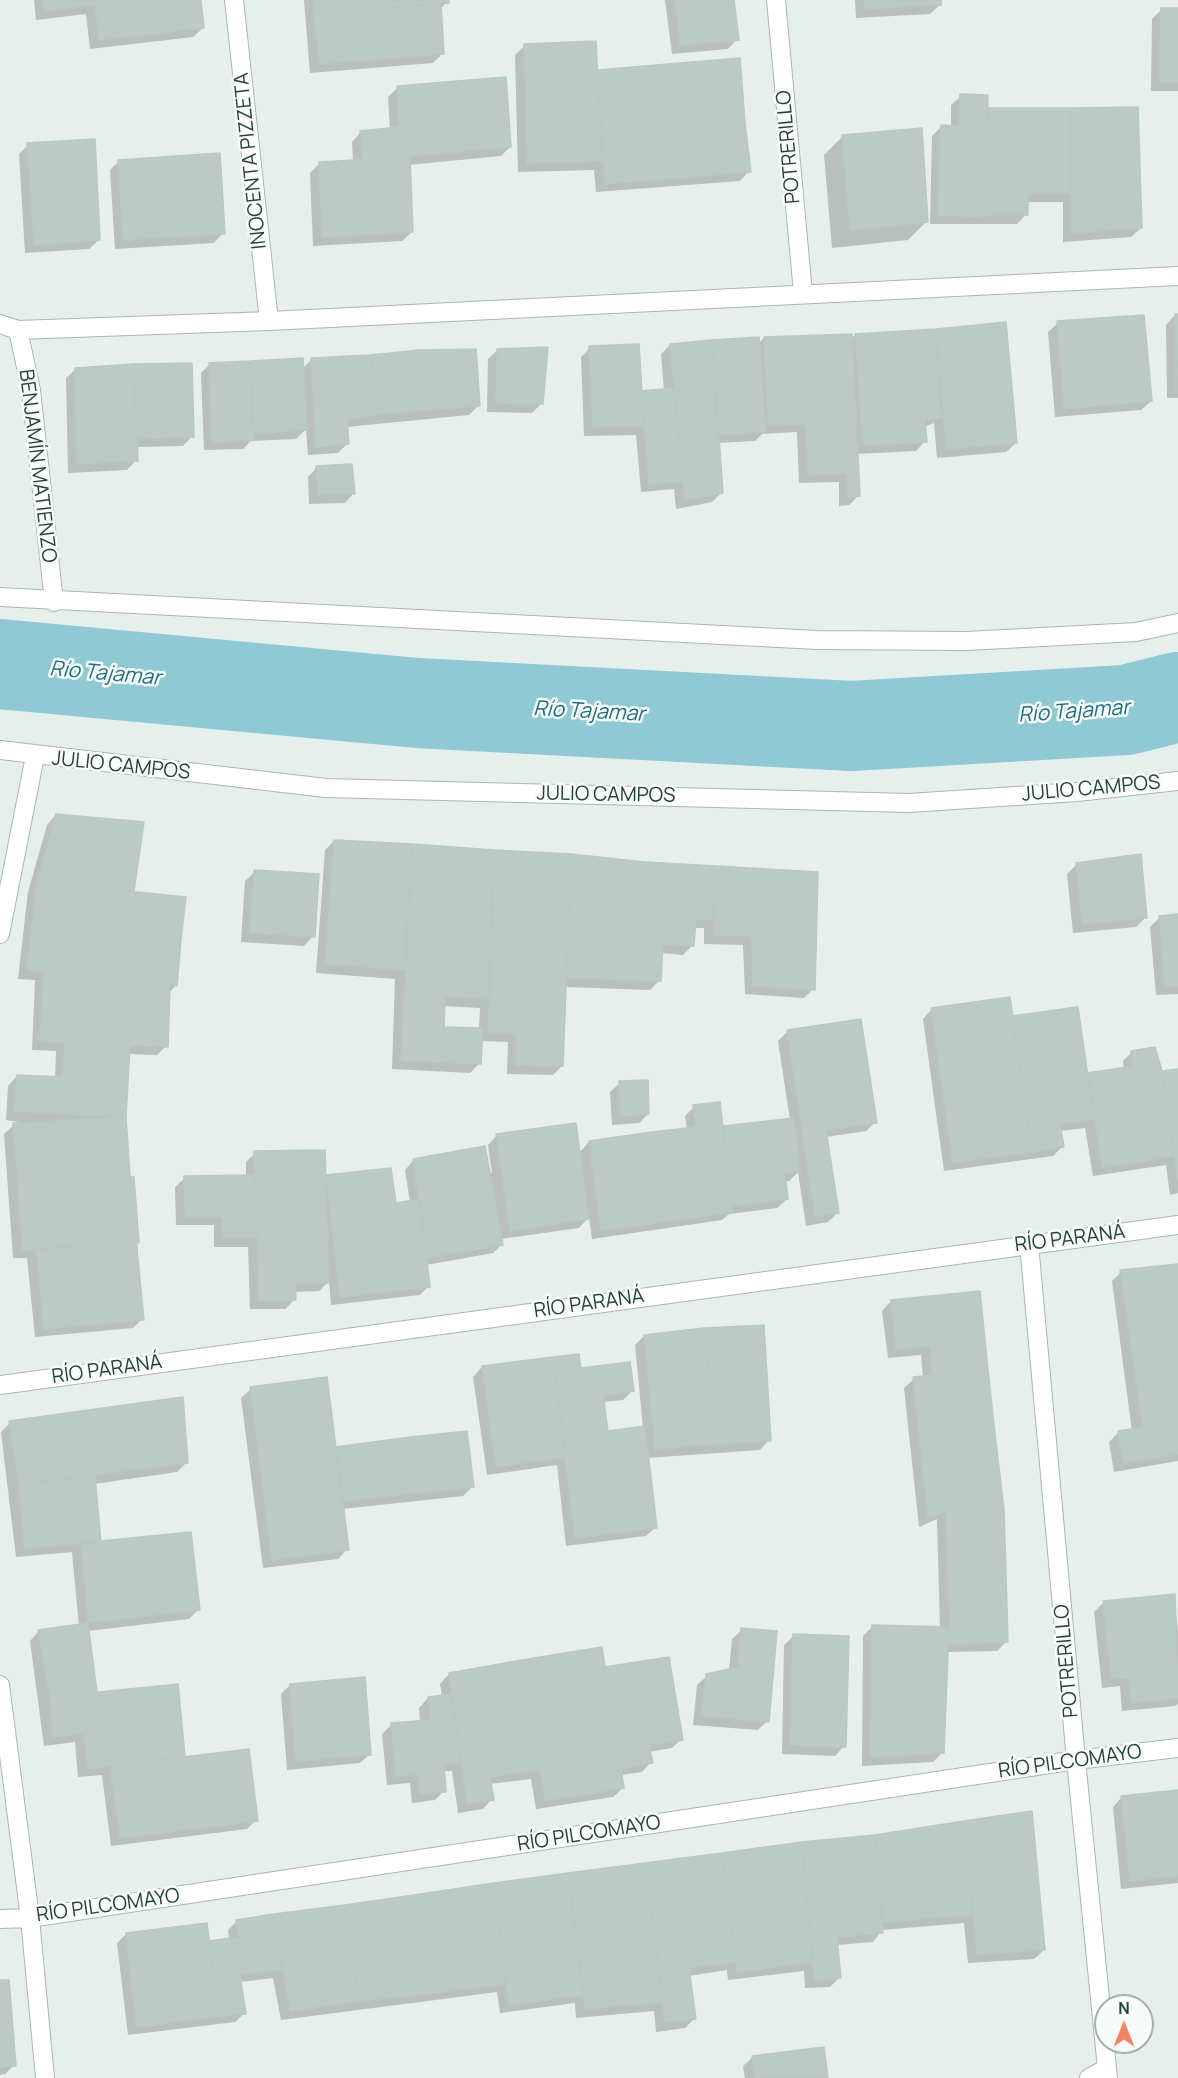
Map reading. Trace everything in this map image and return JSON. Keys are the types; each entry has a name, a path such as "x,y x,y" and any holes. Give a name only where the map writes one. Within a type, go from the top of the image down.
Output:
{"street":[{"name":"INOCENTA PIZZETA","path":"234,0 269,321"},
{"name":"POTRERILLO","path":"776,0 803,293"},
{"path":"0,324 18,330 269,321 1178,276"},
{"name":"BENJAMÍN MATIENZO","path":"18,330 31,390 54,602"},
{"path":"0,597 54,602 817,640 967,642 1136,632 1178,623"},
{"name":"JULIO CAMPOS","path":"0,750 35,756 326,788 909,803 1077,792 1178,781"},
{"path":"0,934 35,756"},
{"name":"RÍO PARANÁ","path":"0,1385 1178,1225"},
{"name":"POTRERILLO","path":"1029,1244 1076,1760 1108,2073"},
{"path":"0,1685 30,1918 45,2078"},
{"name":"RÍO PILCOMAYO","path":"0,1918 30,1918 1076,1760 1178,1748"},
{"path":"1089,2078 1108,2073"}],"building":[{"path":"43,0 201,0 204,28 99,40 95,5 45,11"},
{"path":"313,0 449,0 449,3 314,13"},
{"path":"675,0 734,0 739,40 680,45"},
{"path":"864,0 941,0 941,5 865,9"},
{"path":"441,4 444,54 319,64 314,13"},
{"path":"1161,8 1178,8 1178,82 1159,82"},
{"path":"596,41 602,161 527,163 524,44"},
{"path":"740,58 745,123 602,133 597,70"},
{"path":"506,77 511,147 363,160 360,131 399,127 397,86"},
{"path":"960,94 988,95 985,217 938,215 941,125 959,126"},
{"path":"1138,107 1142,228 1071,233 1071,108"},
{"path":"987,108 1071,108 1071,193 1028,193 1028,215 985,215"},
{"path":"745,123 751,172 605,184 602,133"},
{"path":"922,128 928,222 850,230 842,135"},
{"path":"95,139 100,240 34,245 27,143"},
{"path":"220,153 225,234 123,240 118,160"},
{"path":"410,157 413,232 322,237 319,162"},
{"path":"1175,314 1178,314 1176,390"},
{"path":"1144,315 1152,401 1064,409 1057,321"},
{"path":"1006,322 1017,443 946,449 936,329"},
{"path":"936,329 941,418 925,420 927,442 863,445 855,334"},
{"path":"852,334 860,496 848,497 847,473 808,475 805,424 768,425 764,337"},
{"path":"759,337 766,432 718,435 712,340"},
{"path":"712,340 723,493 685,500 670,344"},
{"path":"639,344 644,426 593,427 589,346"},
{"path":"548,347 543,404 496,403 497,349"},
{"path":"476,349 480,406 424,410 419,350"},
{"path":"419,350 424,410 376,415 371,355"},
{"path":"371,355 376,415 347,419 349,444 316,447 311,358"},
{"path":"303,358 307,430 253,433 250,361"},
{"path":"250,361 254,440 212,442 209,363"},
{"path":"192,363 194,437 136,439 134,364"},
{"path":"134,364 138,461 77,464 75,368"},
{"path":"674,388 683,481 649,484 641,391"},
{"path":"352,464 355,494 318,495 316,466"},
{"path":"56,814 144,822 134,891 37,882"},
{"path":"334,840 412,844 404,970 325,964"},
{"path":"412,844 494,850 488,999 445,997 444,1027 483,1028 481,1064 401,1061"},
{"path":"494,850 571,854 563,1066 516,1065 516,1033 488,1033"},
{"path":"571,854 644,862 638,980 566,978"},
{"path":"1141,854 1147,918 1082,924 1076,863"},
{"path":"644,862 716,866 713,920 696,919 694,946 663,944 661,981 638,980"},
{"path":"716,866 818,872 815,990 753,986 752,936 713,935"},
{"path":"254,870 319,874 315,937 250,933"},
{"path":"37,882 186,897 181,939 32,923"},
{"path":"1178,914 1178,986 1165,986 1159,916"},
{"path":"32,923 181,939 177,986 27,970"},
{"path":"44,972 170,986 168,1047 40,1041"},
{"path":"1010,997 1032,1152 953,1163 931,1008"},
{"path":"1078,1007 1094,1119 1060,1124 1064,1147 1032,1152 1012,1016"},
{"path":"861,1019 877,1123 826,1130 839,1213 815,1217 787,1030"},
{"path":"65,1042 130,1045 126,1117 14,1111 17,1075 63,1077"},
{"path":"1155,1047 1162,1071 1175,1156 1102,1168 1088,1073 1133,1066 1131,1051"},
{"path":"1178,1069 1178,1179 1162,1071"},
{"path":"648,1080 649,1114 621,1116 619,1081"},
{"path":"720,1102 733,1212 664,1222 652,1132 696,1127 693,1105"},
{"path":"126,1117 130,1177 18,1184 13,1123"},
{"path":"794,1118 800,1172 785,1174 788,1199 732,1206 723,1126"},
{"path":"576,1123 589,1219 510,1231 496,1134"},
{"path":"652,1132 664,1222 601,1231 589,1141"},
{"path":"485,1146 503,1245 427,1258 413,1159"},
{"path":"325,1150 329,1283 295,1283 296,1300 259,1301 254,1151"},
{"path":"391,1168 396,1203 420,1199 430,1287 340,1297 326,1175"},
{"path":"255,1175 257,1238 223,1238 222,1217 185,1217 184,1176"},
{"path":"134,1177 139,1243 136,1240 22,1250 18,1184"},
{"path":"136,1240 144,1320 44,1329 36,1250"},
{"path":"1178,1264 1178,1352 1133,1358 1120,1270"},
{"path":"980,1291 988,1370 933,1376 930,1346 896,1349 891,1300"},
{"path":"764,1325 771,1441 716,1444 704,1328"},
{"path":"704,1328 716,1444 655,1449 644,1335"},
{"path":"1178,1352 1178,1422 1142,1428 1133,1358"},
{"path":"579,1354 581,1368 630,1362 634,1391 603,1395 608,1431 645,1426 657,1528 575,1538 553,1357"},
{"path":"553,1357 566,1457 496,1467 482,1366"},
{"path":"988,1370 995,1434 920,1443 913,1377"},
{"path":"327,1377 349,1550 272,1560 250,1387"},
{"path":"183,1397 188,1463 19,1484 9,1421"},
{"path":"1178,1422 1178,1454 1123,1463 1118,1431"},
{"path":"467,1431 474,1487 417,1493 411,1437"},
{"path":"995,1434 1004,1509 946,1511 928,1519 920,1443"},
{"path":"411,1437 417,1493 342,1501 335,1447"},
{"path":"95,1476 101,1542 24,1548 19,1484"},
{"path":"1004,1509 1008,1642 950,1644 946,1511"},
{"path":"191,1532 200,1610 88,1623 81,1543"},
{"path":"1175,1594 1178,1698 1131,1703 1129,1678 1111,1679 1103,1601"},
{"path":"88,1623 97,1692 50,1697 38,1630"},
{"path":"872,1625 949,1627 944,1753 870,1757"},
{"path":"741,1628 777,1631 769,1722 701,1716 706,1674 738,1667"},
{"path":"793,1634 849,1636 846,1747 790,1745"},
{"path":"602,1647 624,1788 545,1801 522,1660"},
{"path":"669,1657 683,1740 649,1745 653,1763 621,1769 605,1667"},
{"path":"522,1660 540,1770 490,1777 494,1800 467,1804 449,1673"},
{"path":"365,1677 371,1755 295,1761 290,1684"},
{"path":"178,1684 185,1756 87,1769 84,1734 53,1737 50,1697"},
{"path":"451,1694 461,1762 444,1764 446,1792 420,1794 419,1774 396,1777 391,1723 430,1720 428,1697"},
{"path":"249,1749 258,1821 120,1838 110,1766"},
{"path":"1178,1790 1178,1876 1130,1881 1121,1796"},
{"path":"1032,1811 1045,1950 977,1954 964,1821"},
{"path":"964,1821 973,1915 883,1922 875,1835"},
{"path":"875,1835 883,1933 837,1937 841,1978 814,1980 802,1842"},
{"path":"802,1842 813,1962 737,1972 722,1853"},
{"path":"722,1853 736,1962 689,1968 696,2019 665,2023 645,1863"},
{"path":"645,1863 663,2002 585,2009 568,1873"},
{"path":"568,1873 584,1995 509,2005 494,1883"},
{"path":"494,1883 506,1984 428,1994 414,1895"},
{"path":"414,1895 428,1994 359,2001 345,1905"},
{"path":"345,1905 359,2001 290,2011 274,1914"},
{"path":"274,1914 282,1969 240,1975 246,2014 220,2016 209,1941 238,1937 236,1920"},
{"path":"207,1923 214,1979 132,1990 126,1933"},
{"path":"214,1979 220,2016 137,2027 132,1990"},
{"path":"0,1980 9,1980 16,2066 0,2067"},
{"path":"824,2047 828,2078 755,2078 752,2056"}],"waterway":[{"name":"Río Tajamar","path":"0,664 417,703 851,726 1126,710 1178,697"}]}
